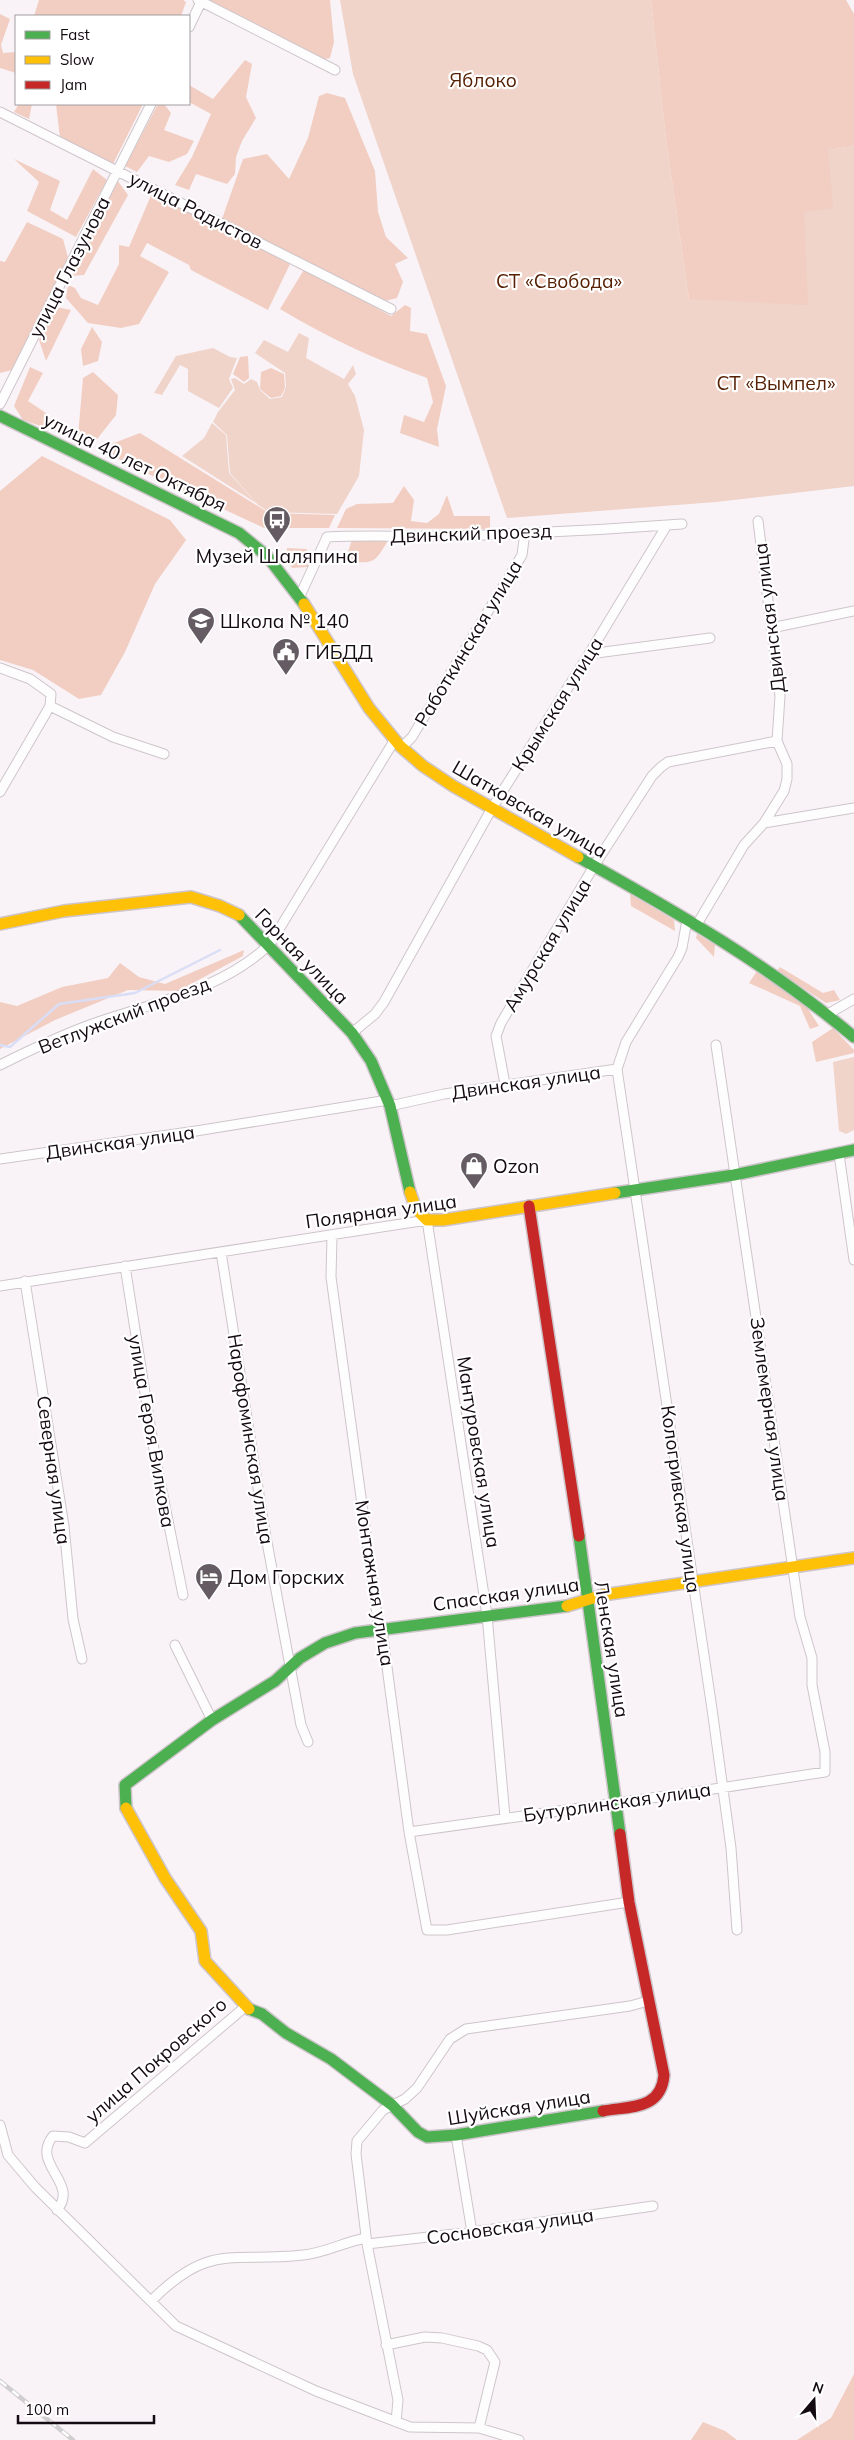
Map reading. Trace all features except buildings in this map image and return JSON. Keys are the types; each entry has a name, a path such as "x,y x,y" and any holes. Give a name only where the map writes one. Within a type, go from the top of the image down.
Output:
{"street":[{"path":"190,25 200,1 335,70"},
{"name":"улица Глазунова","path":"0,404 150,105"},
{"name":"улица Радистов","path":"0,112 391,309"},
{"name":"улица 40 лет Октября","path":"0,416 230,527 254,542"},
{"name":"Двинская улица","path":"0,1159 617,1069 626,1042 678,957 692,923 744,845 764,823 784,791 787,779 787,764 778,741 780,696 758,521"},
{"name":"Двинский проезд","path":"299,598 327,537 525,532 682,524"},
{"name":"Крымская улица","path":"352,1033 370,1019 384,1002 492,808 589,654 667,525"},
{"name":"Работкинская улица","path":"270,944 398,745 412,737 522,555 525,532"},
{"name":"Шатковская улица","path":"254,542 272,561 299,598 378,723 398,745 428,769 492,808 692,923 772,972 828,1014 854,1037"},
{"path":"771,628 854,611"},
{"path":"589,654 710,638"},
{"path":"0,668 30,679 51,694 50,706 0,792"},
{"path":"50,706 113,737 164,754"},
{"name":"Амурская улица","path":"505,1084 496,1036 501,1023 594,866 652,776 668,762 778,741"},
{"path":"764,823 854,808"},
{"name":"Горная улица","path":"0,924 64,911 191,897 205,900 236,914 270,944 352,1033 371,1061 389,1103"},
{"name":"Ветлужский проезд","path":"0,1065 57,1037 189,993 258,955 270,944"},
{"path":"828,1014 854,999"},
{"name":"Землемерная улица","path":"716,1045 792,1568 800,1617 812,1658 812,1685 825,1752 825,1772"},
{"name":"Кологривская улица","path":"617,1069 722,1787 734,1876 737,1930"},
{"name":"Мантуровская улица","path":"389,1103 412,1201 416,1209 427,1220 487,1615 505,1817"},
{"name":"Полярная улица","path":"0,1286 734,1175 854,1150"},
{"path":"839,1154 854,1260"},
{"name":"Ленская улица","path":"529,1206 605,1713 629,1902 664,2075 660,2095"},
{"name":"Монтажная улица","path":"332,1236 331,1277 380,1629 397,1730 409,1832 427,1930 447,1930 629,1902"},
{"name":"Нарофоминская улица","path":"221,1252 264,1526 301,1725 308,1742"},
{"name":"улица Героя Вилкова","path":"125,1266 155,1456 182,1595"},
{"name":"Северная улица","path":"25,1281 64,1526 73,1619 82,1659"},
{"name":"Спасская улица","path":"125,1785 212,1720 275,1681 300,1658 333,1640 355,1633 570,1604 603,1596 854,1558"},
{"path":"176,1645 212,1720"},
{"name":"Бутурлинская улица","path":"409,1832 825,1772"},
{"name":"улица Покровского","path":"125,1785 126,1808 165,1878 201,1931 205,1961 213,1972 245,2007 262,2014 286,2033 331,2059 392,2106"},
{"path":"396,2422 398,2400 366,2241 356,2154 357,2141 383,2110 405,2099 417,2088 450,2039 457,2032 466,2029 630,2006 648,2001"},
{"name":"улица Покровского","path":"57,2210 65,2198 64,2190 48,2158 49,2142 53,2136 69,2137 85,2143 245,2007"},
{"name":"Шуйская улица","path":"392,2106 418,2132 427,2137 456,2135 644,2104 654,2102 660,2095"},
{"path":"0,2124 8,2155 57,2210 176,2326 316,2391 396,2422 410,2426 479,2428 519,2440"},
{"path":"456,2135 472,2232"},
{"name":"Сосновская улица","path":"151,2301 180,2274 208,2260 231,2256 318,2253 350,2241 472,2232 653,2206"},
{"path":"386,2345 425,2337 442,2338 478,2346 487,2350 495,2362 479,2428"}],"green space":[{"path":"340,0 651,0 666,139 689,299 804,212 828,150 854,146 854,486 716,502 507,518 353,74"},
{"path":"299,333 309,338 306,358 344,379 353,365 356,374 348,384 355,396 364,430 359,476 337,514 269,512 258,505 230,473 227,435 213,422 218,412 235,390 231,379 235,378 244,384 251,379 257,382 260,390 270,399 282,397 286,387 285,373 255,353 264,340 288,352"},
{"path":"213,348 230,357 237,358 229,379 233,388 219,408 188,391 188,369 180,365 162,395 154,393 176,356"},
{"path":"212,423 226,435 229,473 256,503 182,456 204,438"},
{"path":"854,1057 854,1130 846,1134 839,1131 833,1062"}],"shaded area":[{"path":"39,0 183,0 186,2 181,15 34,15"},
{"path":"206,0 330,0 334,42 330,58 321,60"},
{"path":"651,0 846,0 854,14 854,146 828,150 833,208 804,212 808,305 689,299 666,139"},
{"path":"0,14 10,19 1,45 3,53 15,52 15,73 0,68"},
{"path":"245,60 252,64 246,97 256,118 242,141 236,157 235,174 227,184 196,174 189,190 175,185 192,157 211,114 190,103 190,86 213,99"},
{"path":"327,93 345,98 375,171 378,212 386,237 408,258 395,264 403,282 397,298 385,301 222,219 243,159 267,154 289,179 308,138 319,96"},
{"path":"18,105 32,105 29,119 14,112"},
{"path":"56,105 142,105 113,164 60,138"},
{"path":"157,105 165,105 171,113 164,130 194,141 187,154 169,162 149,156 137,172 125,166"},
{"path":"14,159 60,181 50,210 67,220 93,169 107,180 76,237 27,211 39,182"},
{"path":"117,180 128,195 84,275 69,276"},
{"path":"152,193 290,264 268,310 191,270 189,265 147,243 140,256 169,272 139,324 121,328 88,323 66,298 68,285 75,288 81,298 98,305 119,264 119,245 129,247"},
{"path":"27,222 63,239 69,261 12,370 0,373 0,261 5,262"},
{"path":"305,268 391,316 405,305 411,308 410,331 427,334 446,386 437,429 439,447 400,433 404,415 424,422 433,402 427,378 352,347 280,309"},
{"path":"56,307 71,310 46,361 39,340"},
{"path":"92,327 102,342 98,361 83,366 81,349"},
{"path":"248,356 249,378 244,382 233,374 240,357"},
{"path":"30,367 43,373 28,401 46,413 61,433 23,420 14,406"},
{"path":"271,368 284,374 285,388 281,396 271,398 260,389 261,372"},
{"path":"93,372 118,395 116,415 94,443 78,436 83,378"},
{"path":"140,433 269,513 335,515 329,528 264,528 127,464 101,448"},
{"path":"42,456 170,520 186,540 155,584 125,652 101,695 79,699 33,670 0,660 0,491"},
{"path":"404,486 414,500 411,521 427,523 439,514 447,495 454,516 490,516 490,529 337,528 346,509 357,504 393,503"},
{"path":"352,540 388,540 379,555 371,561 345,561"},
{"path":"287,548 307,549 308,567 292,568 287,560"},
{"path":"630,894 674,920 675,931 631,906"},
{"path":"697,934 715,945 714,957 696,938"},
{"path":"244,950 243,956 178,991 128,990 55,1020 0,1049 0,1002 17,1006 62,987 108,978 120,963 139,977 165,984"},
{"path":"780,967 823,993 834,990 840,1000 826,1003 777,971"},
{"path":"757,971 803,1001 819,1026 810,1029 800,1006 749,983"},
{"path":"833,1028 854,1050 854,1053 816,1062 812,1042"},
{"path":"854,2374 854,2440 797,2440 831,2418"},
{"path":"703,2422 725,2431 737,2440 691,2440"}],"waterway":[{"path":"0,1045 10,1047 59,1004 135,993 220,950"}],"railway":[{"path":"0,2381 73,2440"}],"traffic: fast":[{"path":"0,416 239,533 267,556 304,604"},
{"path":"578,857 720,940 789,986 854,1037"},
{"path":"239,915 352,1033 371,1061 390,1106 410,1192"},
{"path":"615,1193 734,1175 854,1150"},
{"path":"579,1536 620,1834"},
{"path":"126,1808 125,1785 212,1720 275,1681 300,1658 325,1643 355,1633 567,1606"},
{"path":"249,2009 262,2014 286,2033 331,2059 392,2105 418,2132 427,2137 456,2135 603,2111"}],"traffic: slow":[{"path":"304,604 369,708 400,746 423,766 453,786 578,857"},
{"path":"0,924 64,911 191,897 220,906 239,915"},
{"path":"410,1192 416,1209 427,1220 443,1220 615,1193"},
{"path":"567,1606 603,1595 854,1558"},
{"path":"126,1808 165,1878 201,1931 205,1961 249,2009"}],"traffic: jam":[{"path":"529,1206 579,1536"},
{"path":"603,2111 634,2107 651,2100 657,2095 662,2086 664,2075 629,1902 620,1834"}],"place":[{"name":"Музей Шаляпина","path":"277,544"},
{"name":"Школа № 140","path":"201,645"},
{"name":"ГИБДД","path":"286,676"},
{"name":"Ozon","path":"474,1190"},
{"name":"Дом Горских","path":"209,1601"}],"park label":[{"name":"Яблоко","path":"483,80"},
{"name":"СТ «Свобода»","path":"559,281"},
{"name":"СТ «Вымпел»","path":"776,383"}]}
